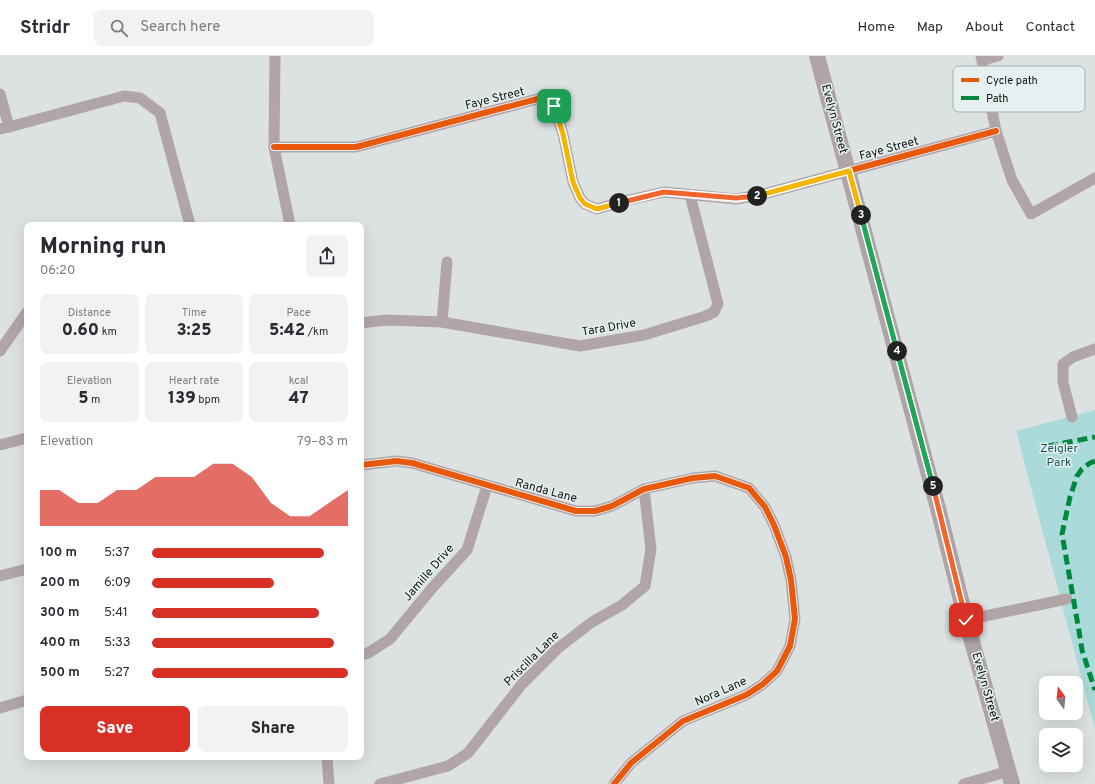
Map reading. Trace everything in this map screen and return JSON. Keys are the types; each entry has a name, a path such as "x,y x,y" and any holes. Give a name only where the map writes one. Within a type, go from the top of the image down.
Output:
{"street":[{"path":"275,56 274,147 289,222"},
{"name":"Evelyn Street","path":"817,56 849,171 966,620 1010,777"},
{"path":"982,58 998,56"},
{"path":"0,94 4,128 124,96 140,98 160,113 189,222"},
{"name":"Faye Street","path":"274,147 356,147 541,98 549,100 554,106 563,134 573,182 580,198 585,204 597,209 664,192 736,198 760,195 996,131"},
{"path":"992,112 996,131 1012,180 1031,214 1095,178"},
{"name":"Tara Drive","path":"364,323 387,320 442,322 580,346 644,335 706,316 714,312 718,304 690,195"},
{"path":"442,322 447,262"},
{"path":"0,351 24,316"},
{"path":"1072,417 1063,382 1063,364 1073,357 1095,349"},
{"path":"0,445 24,439"},
{"name":"Randa Lane","path":"364,465 397,461 412,463 576,511 595,511 612,506 644,489 693,478 715,476 749,488 765,507 774,525"},
{"name":"Jamille Drive","path":"364,654 390,639 433,587 467,550 487,486"},
{"name":"Priscilla Lane","path":"380,784 448,766 468,753 522,684 557,649 592,622 622,605 645,586 651,549 644,489"},
{"name":"Nora Lane","path":"614,784 631,763 683,721 746,695 763,684 777,671 790,646 795,619 791,580 786,557 774,525"},
{"path":"0,576 24,570"},
{"path":"966,620 1067,598"},
{"path":"0,708 24,701"},
{"path":"327,760 330,784"},
{"path":"964,784 1010,777"}],"green space":[{"name":"Zeigler Park","path":"1095,410 1095,729 1083,684 1083,676 1081,676 1016,431"}],"marked path":[{"path":"1048,446 1095,437"},
{"path":"1095,461 1082,469 1077,476 1070,497 1062,534 1082,650 1095,690"}],"cycle path":[{"path":"274,147 356,147 541,98 549,100 554,106 563,134 573,182 580,198 585,204 597,209 664,192 736,199 760,195 996,131"},
{"path":"364,465 397,461 412,463 576,511 595,511 612,506 644,489 693,478 715,476 749,488 765,507 774,525 786,557 791,580 795,619 790,646 777,671 763,684 746,695 683,721 631,763 614,784"}],"route":[{"path":"554,106 563,134 573,182 580,198 585,204 597,209 664,192 736,198 760,195 849,171 966,620"}]}
